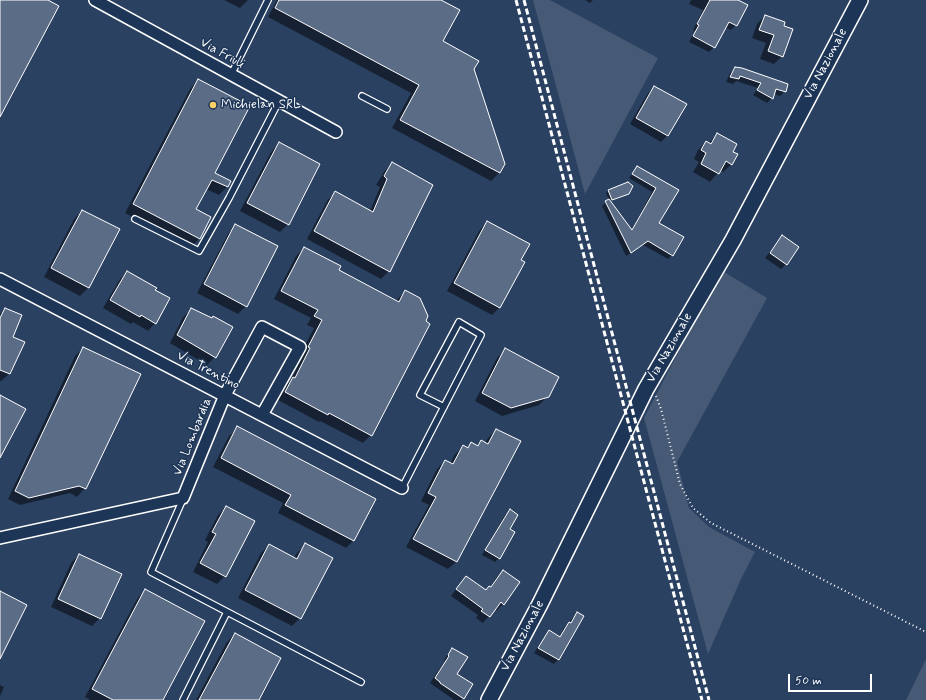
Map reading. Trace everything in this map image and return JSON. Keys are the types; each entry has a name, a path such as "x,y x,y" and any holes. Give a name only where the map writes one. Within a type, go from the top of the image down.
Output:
{"street":[{"name":"Via Friuli","path":"96,0 336,132"},
{"name":"Via Nazionale","path":"489,700 540,604 646,389 733,240 860,0"},
{"name":"Via Trentino","path":"0,279 402,488"},
{"name":"Via Lombardia","path":"183,498 225,395 262,328 300,347 262,415"},
{"path":"0,538 183,498"}],"lane":[{"path":"231,75 268,0"},
{"path":"362,96 387,109"},
{"path":"135,219 199,251 229,198 279,101"},
{"path":"402,488 444,407 481,335 459,322 420,395 444,407"},
{"path":"183,498 151,572 361,682"},
{"path":"183,700 227,612"}],"path":[{"path":"646,389 655,393 661,409 680,484 693,508 711,523 926,632"}],"shaded area":[{"path":"533,0 550,0 658,58 585,194"},
{"path":"721,270 767,298 677,462 689,508 709,527 755,552 741,579 708,654 644,418"},
{"path":"926,659 926,700 906,700"}],"building":[{"path":"0,0 48,0 59,6 0,117"},
{"path":"279,0 441,0 460,10 443,41 479,61 474,69 505,164 500,173 400,120 419,85 275,8"},
{"path":"710,0 738,0 748,5 737,26 729,22 715,48 693,36 699,25 697,24"},
{"path":"765,15 785,22 784,26 793,29 783,57 768,51 774,35 759,30"},
{"path":"735,67 788,84 786,92 776,89 773,99 757,90 761,83 740,76 739,79 730,77"},
{"path":"198,79 250,106 215,173 231,181 228,187 212,180 196,209 211,217 200,239 133,204"},
{"path":"654,86 687,104 668,136 636,118"},
{"path":"717,133 737,144 733,152 738,154 732,165 726,161 719,174 701,164 706,153 701,150 706,141 711,144"},
{"path":"279,142 320,164 289,225 247,203"},
{"path":"392,162 433,185 390,272 314,231 335,191 373,212 387,179 384,176"},
{"path":"637,166 679,190 659,223 684,237 673,256 648,241 631,253 605,201 609,199 632,230 656,188 632,174"},
{"path":"628,182 633,186 629,194 612,200 608,190"},
{"path":"82,210 120,229 89,288 51,268"},
{"path":"487,221 530,244 521,260 525,262 500,308 454,283"},
{"path":"235,224 278,246 247,307 204,284"},
{"path":"782,235 799,247 787,265 770,253"},
{"path":"304,247 341,266 339,270 399,302 405,290 420,298 428,316 426,321 430,324 372,436 285,392 293,377 295,378 310,348 308,347 322,320 314,316 318,310 281,291"},
{"path":"127,271 157,288 155,290 170,298 156,324 110,300"},
{"path":"5,308 22,315 13,337 25,342 10,374 0,370 0,318"},
{"path":"191,308 212,318 213,316 233,327 216,358 177,335"},
{"path":"83,347 141,374 86,489 79,486 29,498 15,491"},
{"path":"505,348 559,377 549,397 511,408 482,393"},
{"path":"0,395 26,409 0,458"},
{"path":"237,426 376,499 354,541 285,505 291,495 221,458"},
{"path":"496,429 521,441 457,562 413,539 436,497 428,493 445,460 453,464 463,445 468,448 471,442 478,446 481,440 488,444"},
{"path":"226,506 255,521 226,577 200,563 216,534 212,532"},
{"path":"510,509 518,515 510,529 515,532 500,559 485,550"},
{"path":"305,543 333,558 301,619 245,590 269,544 297,559"},
{"path":"79,554 122,574 101,619 58,599"},
{"path":"503,570 520,582 504,605 501,602 490,617 481,611 483,609 456,589 466,576 486,590 489,586 491,587"},
{"path":"145,589 205,621 163,700 113,700 92,689"},
{"path":"0,591 27,605 0,659"},
{"path":"577,612 584,616 559,660 538,648 549,630 560,637 569,622 571,623"},
{"path":"235,633 281,658 259,700 199,700"},
{"path":"452,648 468,657 457,674 473,684 464,699 435,678 449,656 448,655"}],"railway":[{"path":"516,0 702,700"},
{"path":"524,0 709,700"}],"place":[{"name":"Michielan SRL","path":"213,105"}]}
